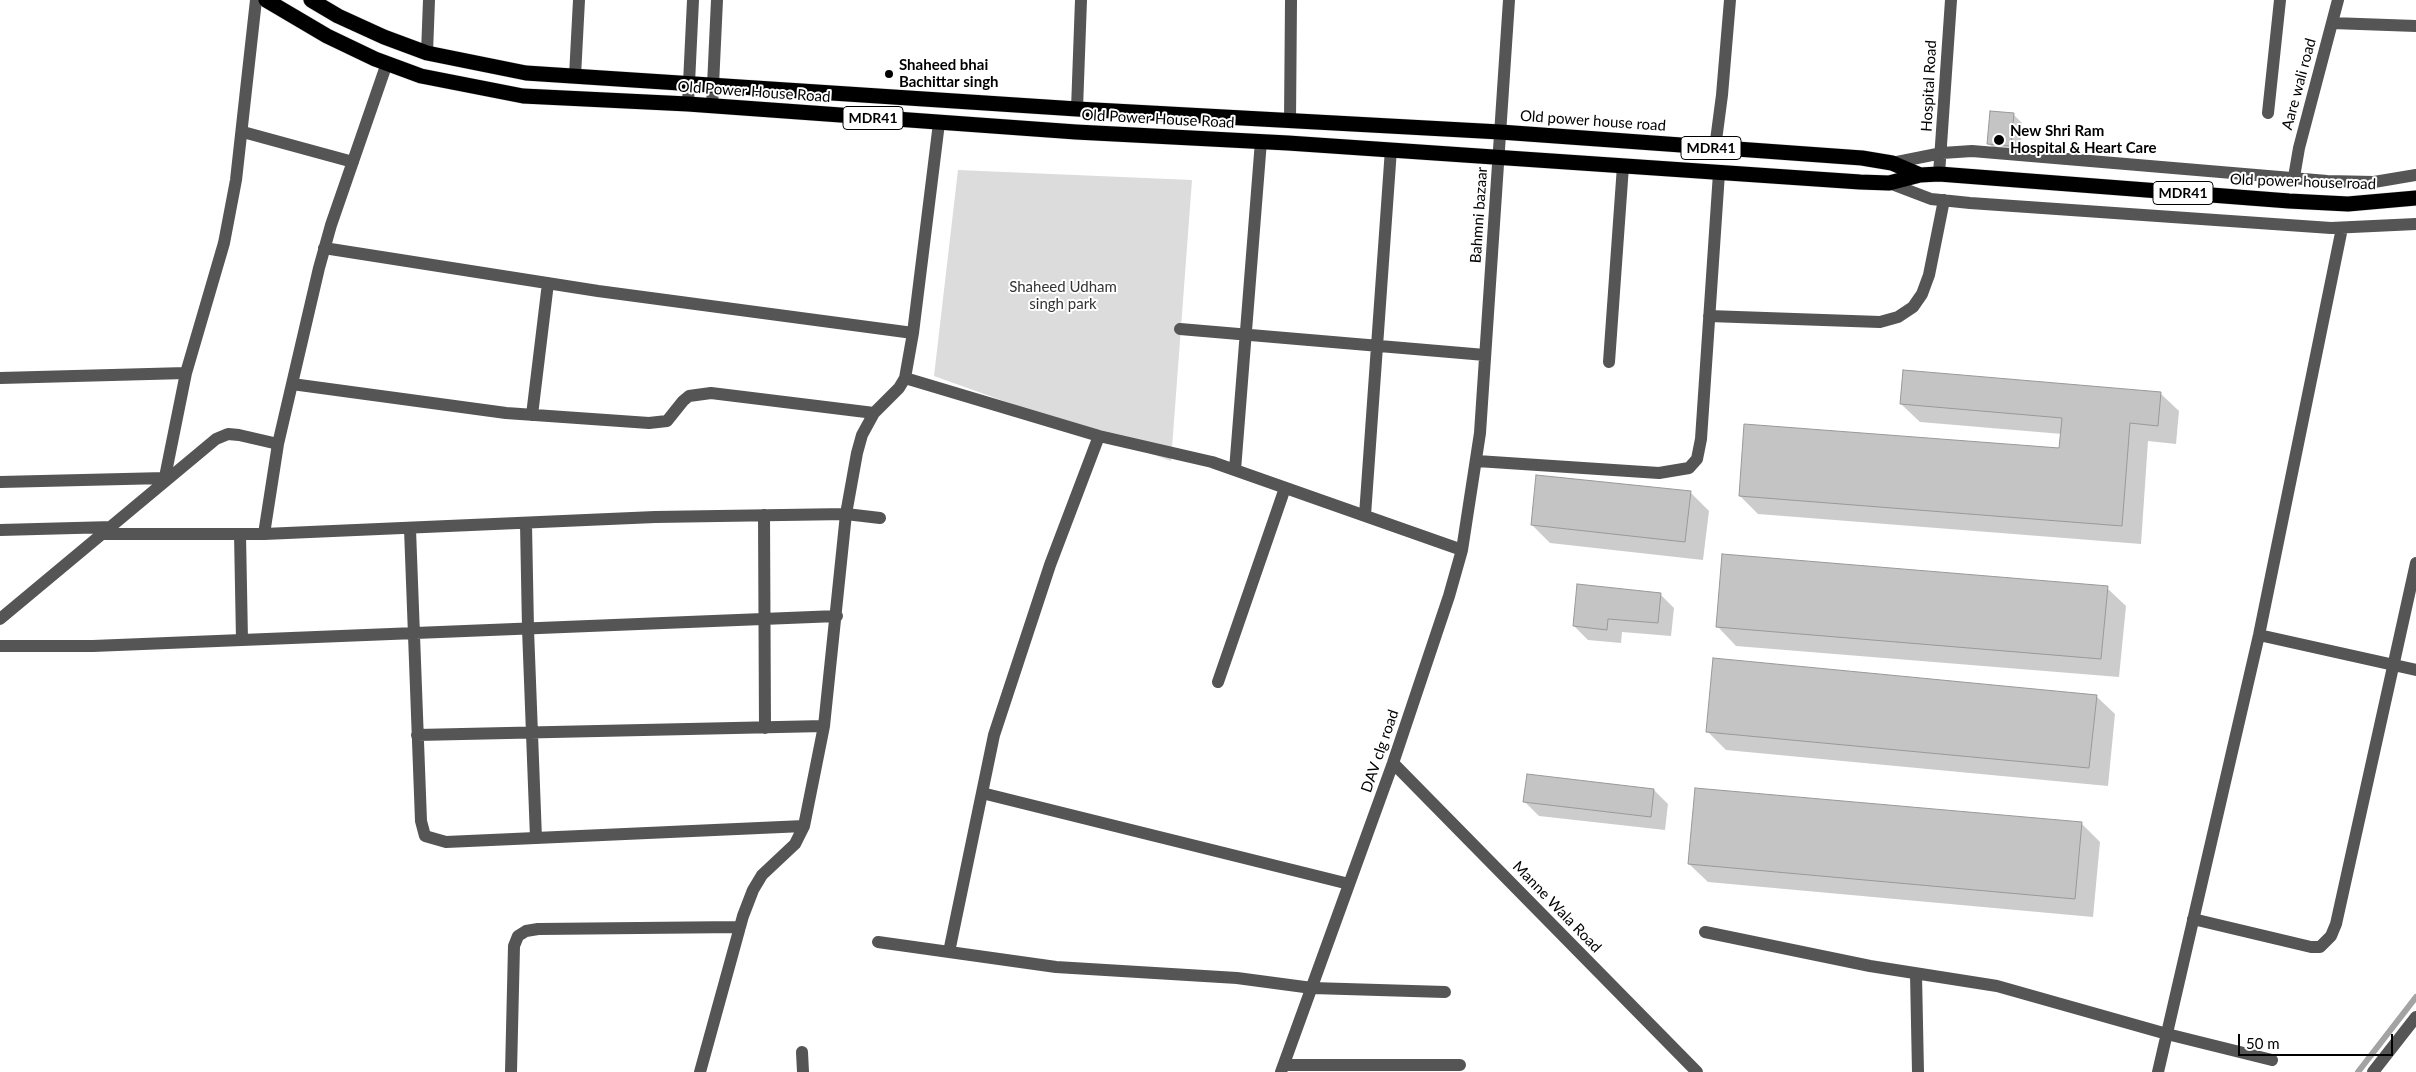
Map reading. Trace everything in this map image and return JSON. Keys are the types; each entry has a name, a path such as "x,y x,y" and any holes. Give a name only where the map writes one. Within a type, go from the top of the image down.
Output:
{"highway":[{"name":"Old Power House Road","path":"266,0 327,36 421,76 523,96 688,104 939,123 1500,156"},
{"name":"Old Power House Road","path":"311,0 376,34 427,53 526,73 689,82 1077,109 1500,132"},
{"name":"Old power house road","path":"1500,132 1862,158 1892,163 1920,175"},
{"name":"Old power house road","path":"1500,156 1719,173 1889,183 1920,175 1945,175 2348,204 2416,198"}],"street":[{"path":"165,480 186,372 224,243 243,132 256,0"},
{"path":"427,53 429,0"},
{"path":"575,76 579,0"},
{"path":"688,104 693,0"},
{"path":"712,107 717,0"},
{"path":"1077,109 1081,0"},
{"path":"1290,121 1291,0"},
{"name":"Bahmni bazaar","path":"1480,433 1510,0"},
{"path":"1715,148 1722,95 1730,0"},
{"name":"Hospital Road","path":"1945,175 1942,153 1950,0"},
{"path":"2268,114 2280,0"},
{"name":"Aare wali road","path":"2294,178 2299,148 2338,0"},
{"path":"2332,23 2416,26"},
{"path":"264,534 278,444 324,248 387,63"},
{"path":"700,1072 740,927 753,890 762,875 795,844 804,826 824,726 837,616 846,514 862,434 874,412 899,388 905,378 913,333 939,123"},
{"path":"243,132 353,162"},
{"path":"1235,470 1261,142"},
{"path":"1365,516 1391,150"},
{"path":"1892,163 1942,153 1972,151 2294,178 2374,182 2416,175"},
{"path":"1609,362 1623,166"},
{"path":"1477,461 1659,472 1690,468 1697,459 1701,439 1719,173"},
{"path":"1889,183 1931,199 2342,228 2416,224"},
{"path":"1709,316 1880,322 1898,317 1913,307 1922,294 1929,275 1944,200"},
{"path":"2158,1072 2259,635 2342,228"},
{"path":"324,248 548,283 913,333"},
{"path":"532,415 548,283"},
{"path":"1180,329 1485,355"},
{"path":"0,378 186,372"},
{"path":"905,378 1099,436 1179,453 1235,470 1462,550"},
{"path":"292,384 532,415 660,423 672,417 682,401 689,396 711,393 874,412"},
{"name":"DAV clg road","path":"1283,1069 1393,763 1449,596 1462,550 1480,433"},
{"path":"0,619 165,480 222,436 239,435 278,444"},
{"path":"950,952 994,736 1050,565 1099,436"},
{"path":"0,482 165,480"},
{"path":"1218,682 1286,488"},
{"path":"0,530 107,530 264,534 655,517 846,514 880,518"},
{"path":"764,515 766,620 765,728"},
{"path":"526,524 536,838"},
{"path":"410,529 412,634 421,821 425,836 446,842 804,826"},
{"path":"240,534 242,640"},
{"path":"2193,919 2311,947 2320,947 2326,943 2336,924 2416,563"},
{"path":"0,646 93,646 837,616"},
{"path":"2259,635 2416,670"},
{"path":"417,736 824,726"},
{"name":"Manne Wala Road","path":"1393,763 1697,1072"},
{"path":"982,792 1349,884"},
{"path":"511,1072 512,961 514,946 518,936 526,931 538,929 740,927"},
{"path":"1706,932 1916,974 1997,986 2167,1034 2272,1060"},
{"path":"878,942 1056,967 1236,978 1312,988 1445,992"},
{"path":"1916,974 1918,1072"},
{"path":"2373,1072 2416,1017"},
{"path":"802,1052 802,1072"},
{"path":"1283,1069 1460,1065"}],"green space":[{"name":"Shaheed Udham singh park","path":"958,170 1192,180 1171,461 934,376"}],"building":[{"path":"1990,111 2014,113 2011,146 1987,144"},
{"path":"1903,370 2161,392 2158,426 2130,423 2122,526 1739,496 1744,424 2059,448 2062,418 1900,404"},
{"path":"1536,475 1691,491 1685,542 1531,525"},
{"path":"1722,554 2108,586 2101,659 1716,627"},
{"path":"1577,584 1661,593 1658,623 1608,619 1607,630 1573,626"},
{"path":"1713,658 2097,695 2089,768 1706,732"},
{"path":"1527,774 1654,789 1651,817 1523,802"},
{"path":"1695,788 2082,822 2075,899 1688,864"}],"waterway":[{"path":"2358,1072 2416,997"}],"place":[{"name":"Shaheed bhai Bachittar singh","path":"889,74"},
{"name":"New Shri Ram Hospital & Heart Care","path":"1999,140"}]}
